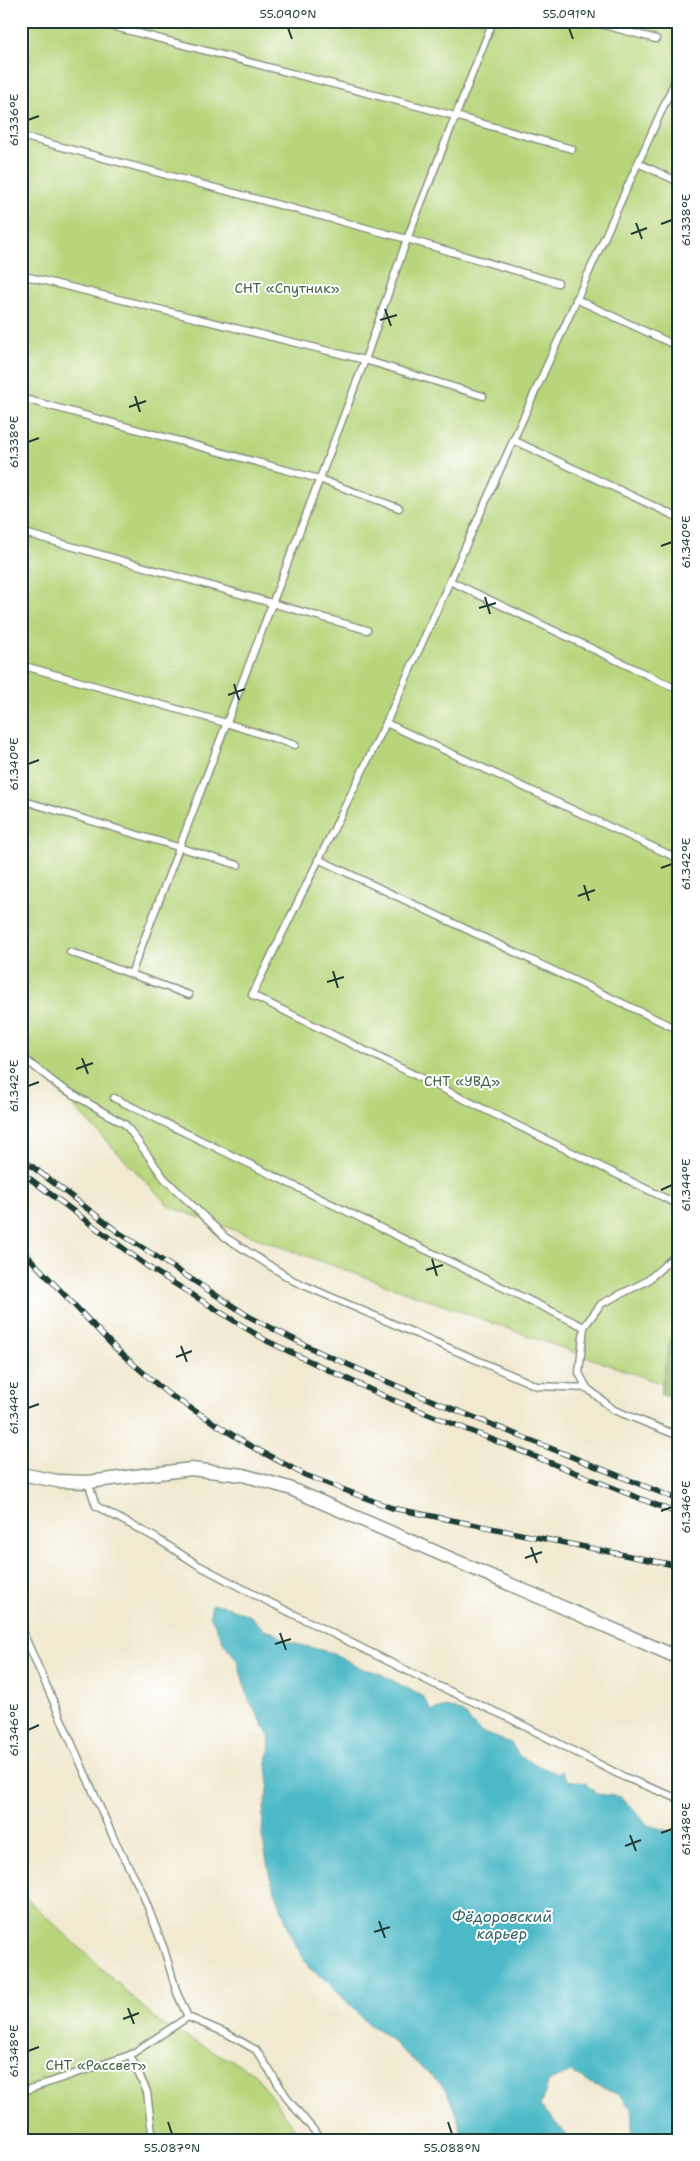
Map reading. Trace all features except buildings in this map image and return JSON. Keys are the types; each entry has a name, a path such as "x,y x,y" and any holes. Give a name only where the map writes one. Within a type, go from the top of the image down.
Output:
{"street":[{"path":"21,1474 56,1482 88,1482 191,1469 243,1475 289,1488 679,1658"}],"lane":[{"path":"92,21 456,116 572,149"},
{"path":"131,974 365,360 407,239 493,21"},
{"path":"589,21 656,39"},
{"path":"679,72 386,723 252,996 679,1205"},
{"path":"21,136 407,239 558,283"},
{"path":"638,163 679,182"},
{"path":"21,275 365,360 483,396"},
{"path":"576,300 679,347"},
{"path":"21,398 319,479 399,508"},
{"path":"513,440 679,518"},
{"path":"21,532 367,630"},
{"path":"450,581 679,690"},
{"path":"21,665 226,723 295,745"},
{"path":"386,723 679,859"},
{"path":"21,800 238,865"},
{"path":"318,859 679,1030"},
{"path":"70,952 189,996"},
{"path":"21,1056 59,1086 126,1125 164,1178 225,1237 294,1281 537,1386 587,1388"},
{"path":"114,1098 584,1327"},
{"path":"679,1252 647,1281 602,1304 584,1327 579,1373 587,1388 614,1410 679,1436"},
{"path":"88,1482 96,1506 156,1538 198,1565 434,1684 509,1718 624,1777 679,1799"},
{"path":"21,1628 114,1839 142,1892 164,1949 177,1993 188,2017 226,2033 256,2050 290,2102 322,2140"},
{"path":"21,2092 130,2055 188,2017"},
{"path":"130,2055 147,2092 154,2140"}],"green space":[{"path":"21,21 679,21 679,1390 170,1207 21,1052"},
{"path":"677,1304 679,1305 679,1401 660,1394"},
{"name":"СНТ «Рассвет»","path":"21,1893 160,2023 254,2073 303,2140 21,2140"}],"water":[{"name":"Фёдоровский карьер","path":"212,1604 222,1605 251,1616 264,1630 275,1633 288,1642 333,1653 363,1669 379,1673 423,1697 432,1711 447,1707 463,1713 480,1732 511,1743 521,1757 558,1774 562,1771 568,1780 585,1783 597,1794 621,1797 648,1825 668,1831 679,1831 679,2140 632,2140 632,2110 620,2095 590,2083 572,2072 549,2081 540,2106 571,2140 462,2140 458,2119 446,2089 379,2030 369,2025 326,1980 309,1968 294,1942 270,1877 262,1836 263,1814 269,1784 267,1764 270,1745 269,1735 249,1700 237,1660 224,1643 210,1615"}],"railway":[{"path":"21,1158 118,1232 250,1317 317,1351 411,1392 679,1500"},
{"path":"21,1172 151,1269 267,1341 388,1398 679,1514"},
{"path":"21,1249 116,1349 167,1393 247,1444 305,1475 392,1508 679,1566"}],"park label":[{"name":"СНТ «Спутник»","path":"287,288"},
{"name":"СНТ «УВД»","path":"462,1081"}]}
